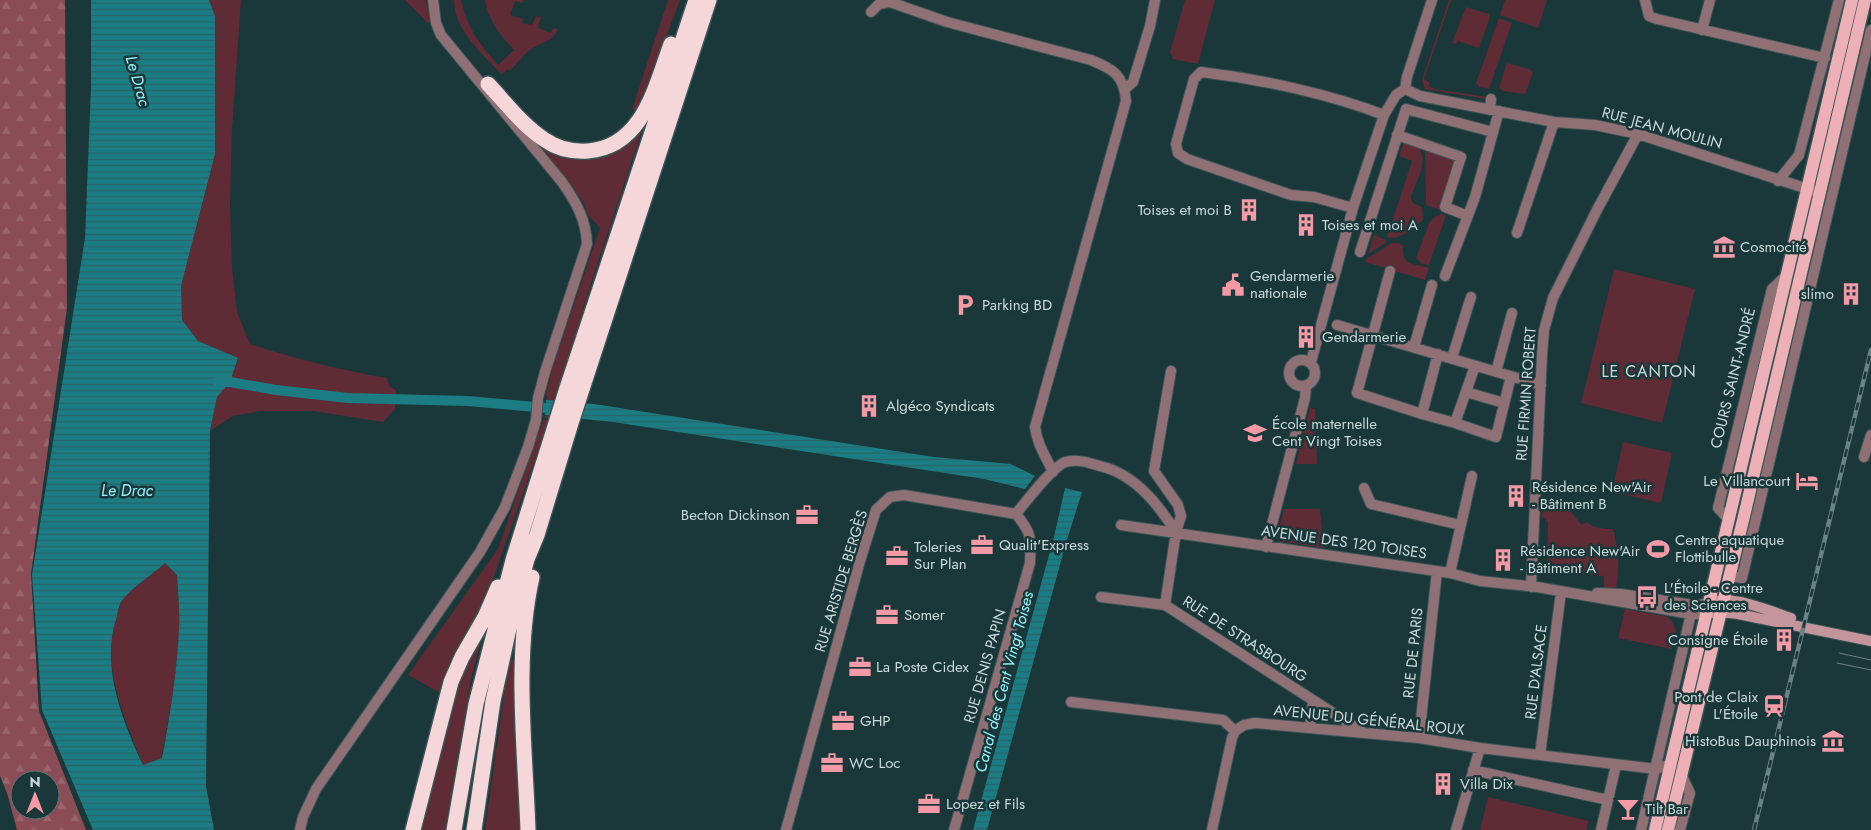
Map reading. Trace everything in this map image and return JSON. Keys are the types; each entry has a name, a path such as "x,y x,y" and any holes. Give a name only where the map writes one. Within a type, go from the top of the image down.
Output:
{"highway":[{"path":"488,84 532,130 551,144 575,151 595,150 613,145 630,133 642,116 649,103 678,25 692,0"},
{"path":"573,392 696,0"},
{"path":"454,830 476,704 514,560 709,0"},
{"path":"474,830 484,752 500,664 527,560 537,535 563,422"},
{"path":"528,830 522,648 526,608 536,561 537,535"},
{"path":"413,830 451,682 462,657 485,617 503,573 514,560"}],"main road":[{"name":"COURS SAINT-ANDRÉ","path":"1655,830 1852,0"},
{"path":"1668,830 1780,360 1811,257 1825,196 1841,105 1865,0"},
{"path":"1722,606 1871,641"},
{"path":"1706,609 1722,606 1752,606 1804,622 1871,636"}],"street":[{"path":"300,830 316,789 495,528 516,480 536,420 538,398 587,244 586,225 579,208 562,182 441,35 436,23 433,0"},
{"path":"440,0 442,24 446,33 519,124 542,158"},
{"path":"1125,89 1133,82 1150,26 1155,0"},
{"path":"1311,362 1353,208 1384,115 1396,95 1405,89 1407,77 1432,0"},
{"path":"1645,0 1650,16 1657,19 1826,58"},
{"path":"1702,30 1710,0"},
{"path":"1778,181 1799,155 1826,58 1839,0"},
{"path":"871,12 879,4 890,2 946,22 1091,60 1107,66 1119,76 1125,89 1126,101 1070,296 1035,427 1036,438 1053,472"},
{"path":"1825,196 1855,96 1871,30"},
{"path":"1353,208 1314,197 1291,195 1187,160 1178,153 1176,144 1194,79 1201,72 1277,86 1351,102 1384,115"},
{"name":"RUE JEAN MOULIN","path":"1405,89 1420,96 1493,107 1554,122 1595,125 1638,134 1825,196"},
{"path":"1841,105 1855,96"},
{"path":"1813,106 1824,118"},
{"path":"1446,276 1475,197 1493,132 1493,107"},
{"path":"1360,252 1406,109 1493,132"},
{"path":"1517,233 1554,122"},
{"name":"RUE FIRMIN ROBERT","path":"1531,587 1544,330 1553,298 1638,134"},
{"path":"1397,135 1461,157 1445,207 1468,216"},
{"path":"1729,576 1742,578 1798,336 1811,257"},
{"path":"1390,271 1357,393 1496,437 1511,376"},
{"path":"1414,347 1432,285"},
{"path":"1452,358 1471,297"},
{"path":"1496,372 1512,313"},
{"path":"1337,325 1540,385"},
{"path":"1780,360 1789,352 1791,343 1798,336"},
{"path":"1422,414 1438,354"},
{"path":"1304,359 1311,362 1315,368 1316,376 1306,386 1299,386 1292,382 1289,376 1289,369 1292,363 1298,360 1304,359"},
{"path":"1455,423 1475,366"},
{"path":"1165,605 1176,532 1181,516 1178,505 1154,471 1171,371"},
{"path":"1266,546 1305,398 1306,386"},
{"path":"1466,392 1504,403"},
{"path":"1864,457 1871,435"},
{"path":"1016,514 1063,463 1071,461 1089,463 1115,471 1135,483 1156,503 1176,532"},
{"path":"1450,573 1472,476"},
{"path":"1364,488 1371,504"},
{"name":"RUE ARISTIDE BERGÈS","path":"786,830 876,510 890,497 904,495 1016,514"},
{"path":"1359,502 1460,525"},
{"path":"1745,512 1754,523"},
{"name":"RUE DENIS PAPIN","path":"954,830 1030,563 1031,539 1028,528 1016,514"},
{"name":"AVENUE DES 120 TOISES","path":"1121,525 1450,573 1480,581 1692,609 1706,609"},
{"name":"RUE DE PARIS","path":"1419,738 1437,571"},
{"name":"RUE D'ALSACE","path":"1540,756 1561,592"},
{"name":"RUE DE STRASBOURG","path":"1101,597 1165,605 1364,733"},
{"path":"1641,830 1692,609"},
{"name":"RUE DE STRASBOURG","path":"1310,728 1313,701"},
{"path":"1071,702 1223,720 1235,731 1212,830"},
{"name":"AVENUE DU GÉNÉRAL ROUX","path":"1235,731 1244,725 1255,723 1419,738 1540,756 1656,769 1671,764"},
{"path":"1456,830 1480,748"},
{"path":"1601,830 1616,765"},
{"path":"1473,770 1608,800"},
{"path":"1680,830 1690,793 1681,774"},
{"path":"1672,815 1680,830"}],"shaded area":[{"path":"209,0 241,0 232,130 230,205 232,268 237,312 250,344 318,364 387,378 390,387 396,390 395,409 383,422 313,411 261,411 233,416 210,431 217,397 230,382 238,359 198,341 182,320 181,286 215,154 215,16"},
{"path":"405,0 425,0 432,22 428,23"},
{"path":"454,0 461,0 475,35 498,65 514,50 492,21 485,0 522,0 524,1 522,3 515,1 510,15 523,19 522,23 532,25 536,16 541,17 538,28 551,33 553,28 558,29 553,37 534,47 510,71 507,69 502,75 464,32 455,11"},
{"path":"668,0 680,0 638,112 632,109"},
{"path":"1185,0 1215,0 1198,64 1173,59 1170,52"},
{"path":"1449,0 1451,0 1424,79 1429,82 1430,87 1435,89 1487,97 1486,99 1425,89 1422,80"},
{"path":"1505,0 1547,0 1538,28 1500,15"},
{"path":"1466,7 1489,14 1490,17 1479,48 1458,41 1456,44 1452,43"},
{"path":"1499,18 1512,23 1489,89 1479,87 1476,83"},
{"path":"1508,63 1533,72 1526,93 1503,91 1499,88"},
{"path":"644,125 549,419 545,418 546,395 552,369 600,228 588,215 584,203 541,144 577,156"},
{"path":"1404,142 1419,147 1422,154 1422,167 1411,198 1413,203 1422,207 1423,220 1401,236 1391,238 1387,237 1412,161 1399,156"},
{"path":"1425,149 1453,159 1455,164 1441,210 1426,205"},
{"path":"1441,214 1446,215 1429,265 1422,264 1416,258 1430,221"},
{"path":"1374,235 1387,242 1368,254"},
{"path":"1391,243 1399,243 1403,246 1404,257 1410,263 1429,268 1425,280 1365,262 1367,258"},
{"path":"1614,269 1695,289 1662,423 1581,403"},
{"path":"1310,408 1315,409 1317,464 1296,464"},
{"path":"543,420 549,420 492,582 442,694 408,675 498,549"},
{"path":"1623,442 1672,453 1661,503 1612,492"},
{"path":"1549,503 1564,504 1582,525 1586,522 1599,528 1613,529 1618,559 1616,589 1604,588 1604,576 1554,572 1554,564 1547,563 1548,522 1542,517 1543,505"},
{"path":"1284,509 1320,509 1324,548 1278,541 1276,538"},
{"path":"165,563 177,575 179,622 177,661 161,758 143,765 116,691 111,653 112,634 122,600"},
{"path":"1625,609 1668,617 1676,631 1672,649 1618,638"},
{"path":"482,638 472,675 445,830 415,830 458,673 475,643"},
{"path":"510,660 519,660 524,830 485,830 505,688"},
{"path":"1488,797 1589,821 1586,830 1480,830"}],"green space":[{"path":"0,0 65,0 67,308 31,574 39,711 86,830 17,830 14,820 60,820 60,770 10,770 10,804 0,776"}],"water":[{"name":"Le Drac","path":"91,0 209,0 215,16 215,154 181,286 182,320 198,341 238,358 230,382 217,397 210,431 206,786 214,830 93,830 42,710 32,575 85,238 91,87","holes":["165,563 177,575 178,645 173,694 165,742 162,758 143,765 128,730 116,692 112,673 112,635 120,604 133,589"]},
{"path":"546,400 594,404 934,457 1011,464 1035,476 1025,489 984,479 613,422 545,415"},
{"path":"1065,488 1082,492 1066,543 987,830 973,830 1054,537"}],"waterway":[{"path":"218,382 348,398 468,401 557,409"}],"tram line":[{"path":"1839,653 1871,660"},
{"path":"1837,663 1871,670"}],"railway":[{"path":"1754,830 1871,350"}],"place":[{"name":"Toises et moi B","path":"1249,210"},
{"name":"Toises et moi A","path":"1306,225"},
{"name":"Cosmocité","path":"1724,247"},
{"name":"Gendarmerie nationale","path":"1233,285"},
{"name":"slimo","path":"1851,294"},
{"name":"Parking BD","path":"965,305"},
{"name":"Gendarmerie","path":"1306,337"},
{"name":"Algéco Syndicats","path":"869,406"},
{"name":"École maternelle Cent Vingt Toises","path":"1255,433"},
{"name":"Le Villancourt","path":"1807,481"},
{"name":"Résidence New'Air - Bâtiment B","path":"1516,496"},
{"name":"Becton Dickinson","path":"807,515"},
{"name":"Qualit'Express","path":"982,545"},
{"name":"Centre aquatique Flottibulle","path":"1658,549"},
{"name":"Toleries Sur Plan","path":"897,556"},
{"name":"Résidence New'Air - Bâtiment A","path":"1503,560"},
{"name":"L'Étoile - Centre des Sciences","path":"1647,597"},
{"name":"Somer","path":"887,615"},
{"name":"Consigne Étoile","path":"1784,640"},
{"name":"La Poste Cidex","path":"860,667"},
{"name":"Pont de Claix L'Étoile","path":"1774,706"},
{"name":"GHP","path":"843,721"},
{"name":"HistoBus Dauphinois","path":"1833,741"},
{"name":"WC Loc","path":"832,763"},
{"name":"Villa Dix","path":"1443,784"},
{"name":"Lopez et Fils","path":"929,804"},
{"name":"Tilt Bar","path":"1628,809"}],"district":[{"name":"LE CANTON","path":"1649,371"}],"water label":[{"name":"Canal des Cent Vingt Toises","path":"1004,682"}]}
